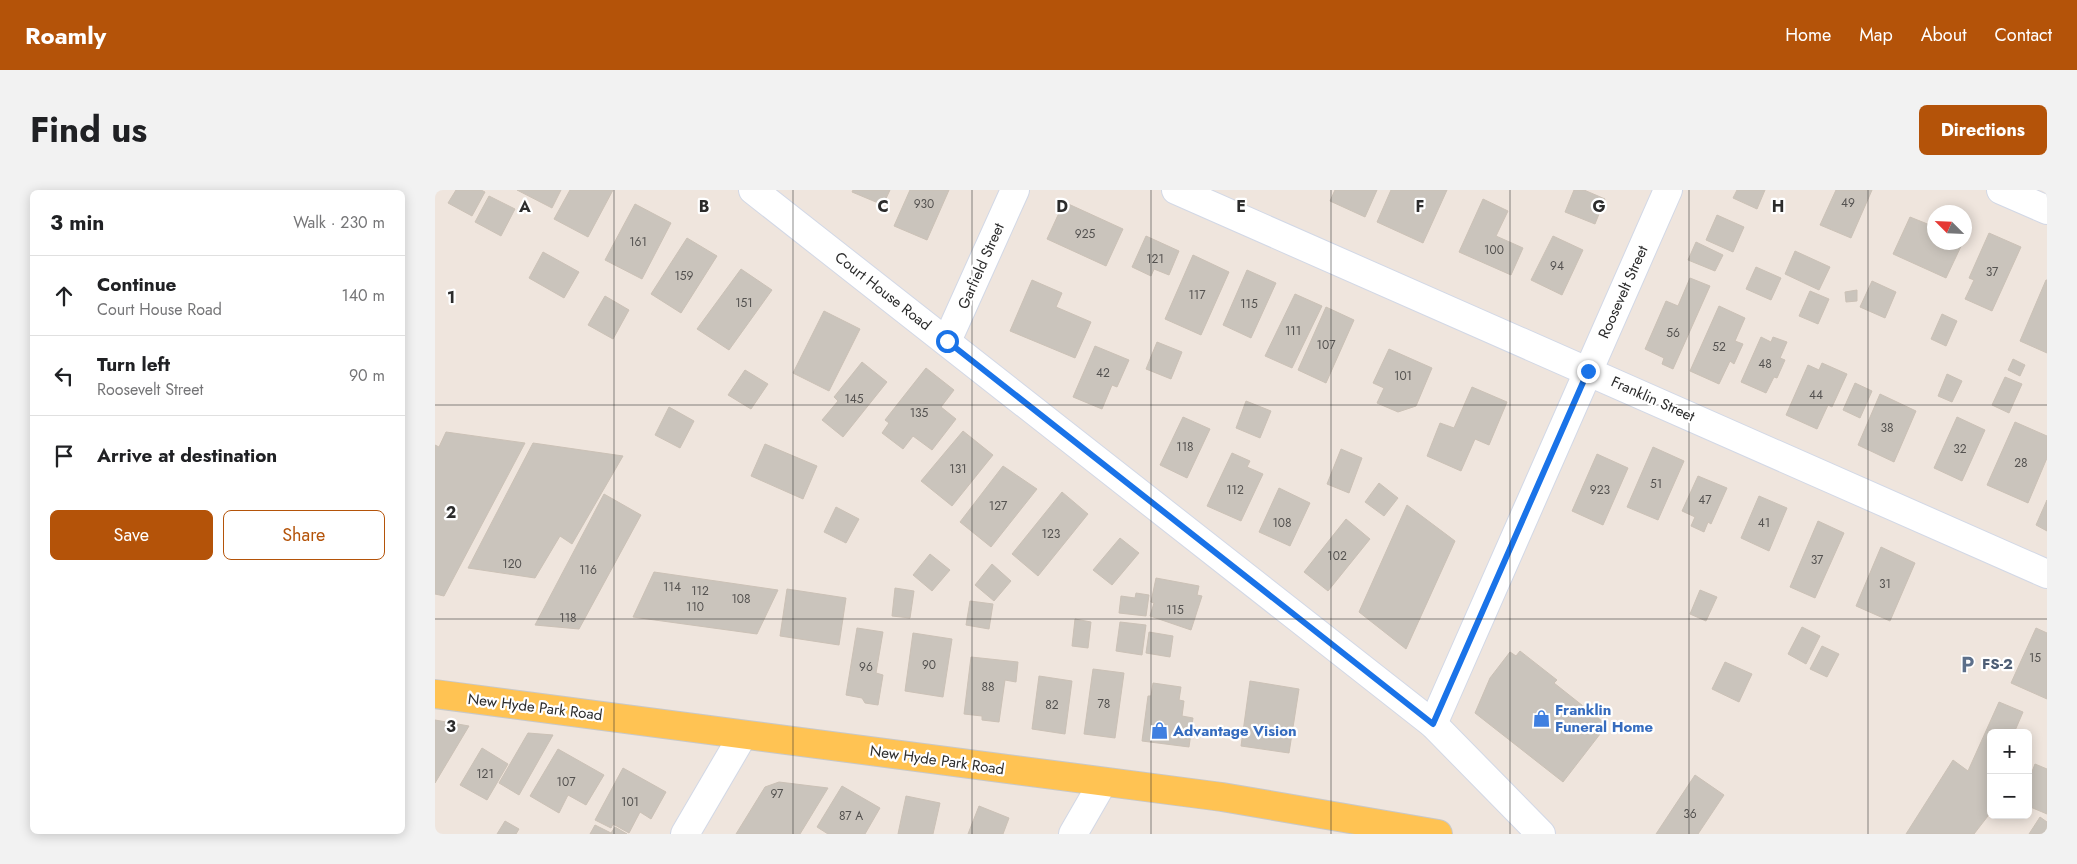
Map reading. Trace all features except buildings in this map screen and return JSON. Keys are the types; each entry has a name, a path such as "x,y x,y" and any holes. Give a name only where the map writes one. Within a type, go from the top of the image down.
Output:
{"main road":[{"name":"New Hyde Park Road","path":"435,694 1222,798 1438,834"}],"street":[{"name":"Court House Road","path":"753,190 1433,724 1541,834"},
{"name":"Garfield Street","path":"947,341 1015,190"},
{"name":"Franklin Street","path":"1176,190 2047,574"},
{"name":"Roosevelt Street","path":"1433,724 1668,190"},
{"path":"2001,190 2047,210"},
{"path":"685,834 743,735"},
{"path":"1073,834 1103,782"}],"place":[{"name":"FS-2","path":"1968,664"},
{"name":"Franklin Funeral Home","path":"1541,719"},
{"name":"Advantage Vision","path":"1159,731"}],"route":[{"path":"947,341 1433,724 1588,371"}]}
